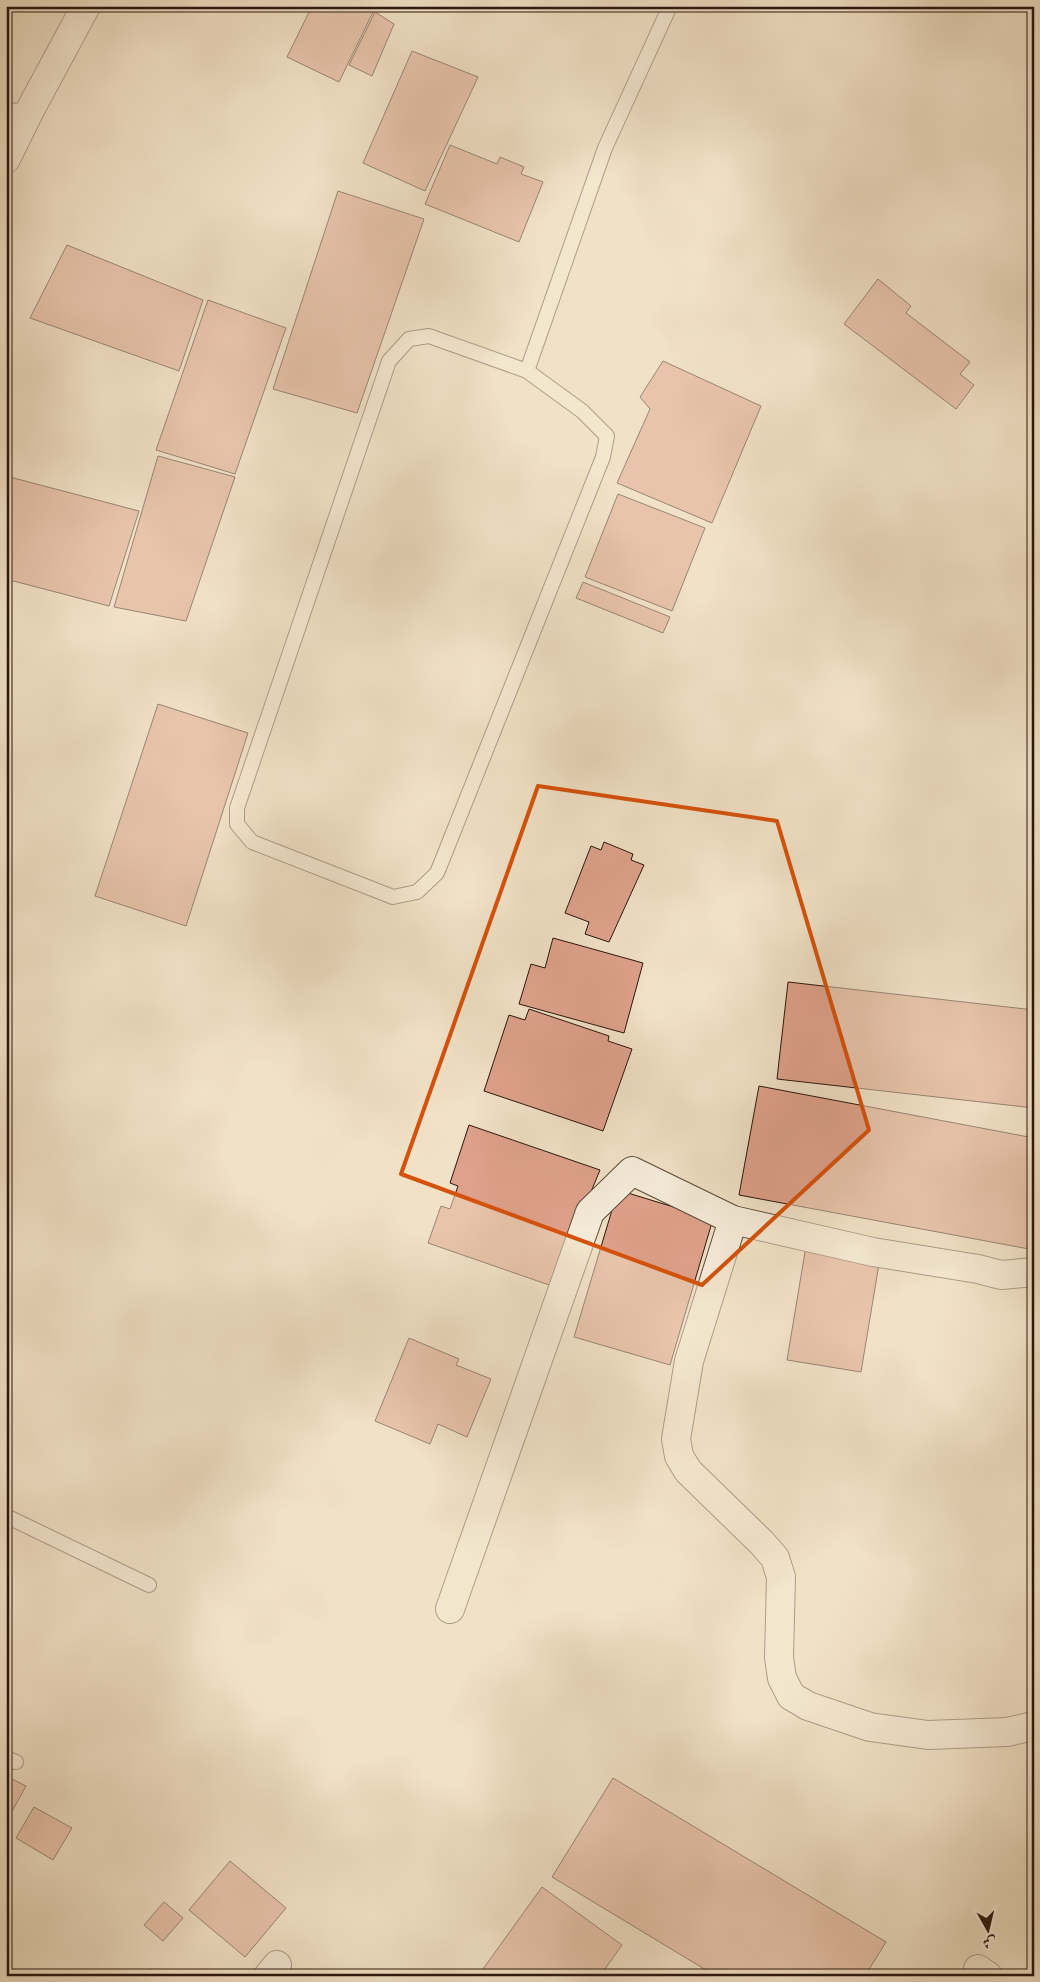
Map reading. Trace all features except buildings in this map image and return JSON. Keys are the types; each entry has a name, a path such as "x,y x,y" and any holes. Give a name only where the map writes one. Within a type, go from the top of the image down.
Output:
{"street":[{"path":"6,159 18,110 86,6"},
{"path":"450,1609 590,1212 632,1172 733,1220 873,1252 978,1268 1000,1275 1034,1272"},
{"path":"733,1220 689,1361 676,1439 679,1456 688,1471 775,1558 781,1577 779,1658 782,1678 791,1696 808,1706 870,1728 928,1735 1007,1732 1034,1726"}],"lane":[{"path":"527,371 606,148 670,6"},
{"path":"429,336 527,371 582,411 607,436 603,457 437,873 417,892 393,896 252,842 237,824 237,808 389,361 409,339 429,336"},
{"path":"6,1516 149,1585"}],"highlighted area":[{"path":"538,786 777,821 869,1130 702,1285 401,1174"}]}
